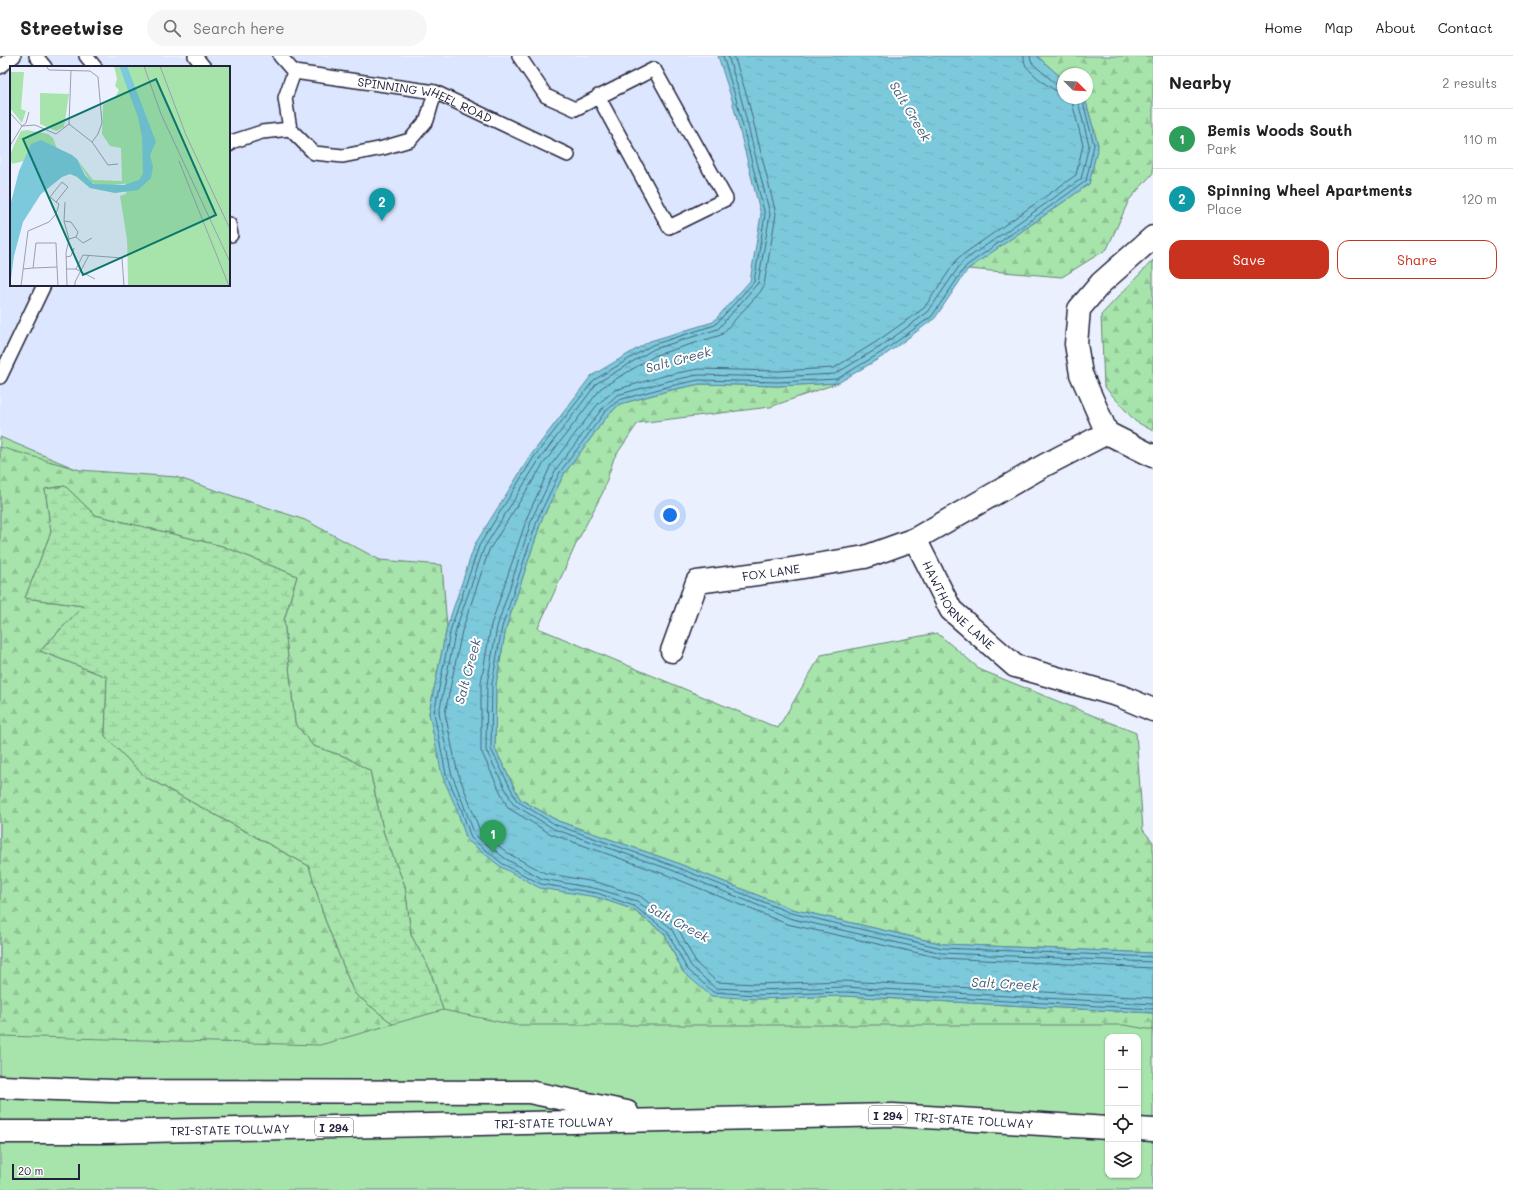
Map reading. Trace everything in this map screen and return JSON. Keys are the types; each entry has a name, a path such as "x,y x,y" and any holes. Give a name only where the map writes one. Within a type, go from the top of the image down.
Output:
{"main road":[{"path":"1153,237 1101,283 1079,308 1076,344 1081,374 1107,433 1153,456"},
{"path":"915,539 1045,465 1107,433"},
{"name":"FOX LANE","path":"672,651 697,582 779,571 865,556 915,539"},
{"name":"HAWTHORNE LANE","path":"915,539 951,610 1015,666 1120,696 1153,710"},
{"path":"0,1087 112,1091 529,1092 667,1120"},
{"name":"TRI-STATE TOLLWAY","path":"0,1132 103,1132 893,1115 1105,1128"},
{"path":"1141,1129 1153,1130"}],"lane":[{"path":"0,67 14,56"},
{"path":"36,56 44,66"},
{"path":"86,56 94,66"},
{"path":"195,56 203,66"},
{"path":"280,56 294,72 285,98 290,129 314,153 343,156 383,148 410,140 427,120 435,92"},
{"path":"518,56 546,96 574,109 598,96 654,69 726,199 669,227 598,96"},
{"name":"SPINNING WHEEL ROAD","path":"294,72 435,92 568,155"},
{"path":"230,144 262,132 290,129"},
{"path":"0,377 44,286"}],"shaded area":[{"path":"0,56 717,56 732,100 761,215 750,281 713,322 650,341 591,376 531,455 475,544 448,626 0,440"}],"green space":[{"path":"1037,56 1153,56 1153,173 1129,200 1107,249 1062,277 968,269 1089,184 1098,145 1087,104 1093,104 1093,68 1057,68 1057,74"},
{"path":"1153,260 1153,431 1135,421 1104,386 1101,315"},
{"path":"838,383 770,407 638,423 614,458 603,492 577,542 538,628 778,728 821,655 937,633 981,670 1136,733 1143,830 1153,842 1153,953 943,944 792,909 672,861 558,821 520,799 495,749 496,684 506,628 542,519 564,474 608,415 620,404 671,390 700,384 778,386"},
{"path":"0,437 1153,923 1153,1190 0,1190"},
{"path":"0,447 80,470 176,477 305,520 380,560 442,565 447,627 429,713 467,840 596,897 632,909 664,933 683,972 756,999 843,996 1153,1013 1153,1030 1124,1025 514,1025 443,1010 430,970 411,935 405,886 384,834 370,771 346,757 313,746 295,723 284,620 297,576 222,546 95,515 65,486 45,489 51,532 25,598 83,606 40,651 107,677 105,736 144,776 309,866 324,917 354,993 393,1024 320,1045 0,1036"},
{"path":"65,486 95,515 222,546 297,576 284,620 295,723 313,746 346,757 370,771 384,834 405,886 411,935 430,970 443,1010 393,1024 354,993 324,917 309,866 144,776 105,736 107,677 40,651 83,606 25,598 51,532 45,489"}],"water":[{"name":"Salt Creek","path":"718,56 1037,56 1057,74 1057,104 1086,104 1098,145 1089,184 968,269 935,318 885,355 838,383 778,386 700,384 671,390 620,404 608,415 564,474 542,519 506,628 496,684 495,749 520,799 558,821 672,861 792,909 943,944 1153,953 1153,1013 843,996 756,999 711,996 683,972 664,933 632,909 596,897 540,888 501,867 467,840 457,810 442,775 429,713 447,627 475,544 531,455 591,376 650,341 713,322 750,281 761,215 732,100"}],"place":[{"name":"Spinning Wheel Apartments","path":"382,221"},
{"name":"Bemis Woods South","path":"493,853"}]}
